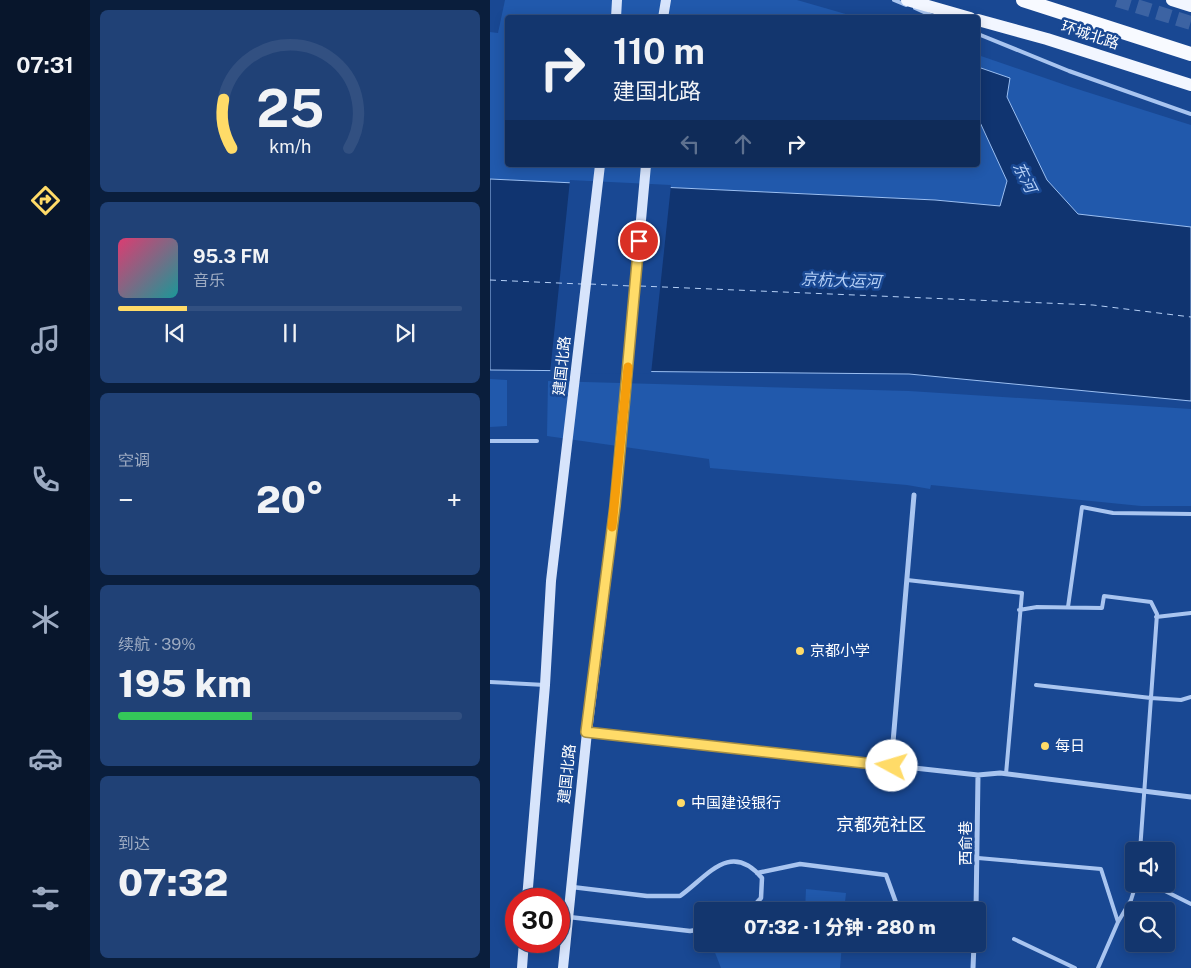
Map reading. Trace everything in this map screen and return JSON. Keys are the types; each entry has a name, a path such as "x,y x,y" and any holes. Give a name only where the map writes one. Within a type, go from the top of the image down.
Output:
{"highway":[{"path":"1023,0 1191,55"}],"main road":[{"path":"616,15 617,0"},
{"path":"664,15 666,0"},
{"path":"907,0 960,15"},
{"path":"1172,0 1191,6"},
{"name":"环城北路","path":"980,21 1048,39 1191,85"},
{"name":"建国北路","path":"528,888 545,685 551,580 600,167"},
{"name":"建国北路","path":"570,896 586,732 615,506 646,167"},
{"path":"522,968 523,953"},
{"name":"建国北路","path":"563,968 564,953"}],"street":[{"path":"892,766 914,495"},
{"path":"586,732 978,775 1006,774 1191,796"},
{"name":"西俞巷","path":"976,902 978,775"},
{"path":"571,886 647,896 680,896 713,867 729,861 749,866 762,878 761,898 757,902"},
{"path":"757,873 800,864 886,875 896,902"},
{"path":"570,917 694,930"},
{"path":"973,968 974,952"}],"lane":[{"path":"894,0 930,15"},
{"path":"980,35 1068,71 1191,114"},
{"path":"490,441 538,441"},
{"path":"1068,607 1082,507 1113,513 1191,514"},
{"path":"907,580 1022,593 1006,774"},
{"path":"1019,610 1037,607 1102,608 1104,596 1151,602 1156,616 1141,842"},
{"path":"1156,616 1191,613"},
{"path":"490,682 545,685"},
{"path":"1036,685 1151,698 1181,700 1191,697"},
{"path":"978,858 1101,869 1118,922"},
{"path":"1098,968 1134,892"},
{"path":"1167,892 1191,904"},
{"path":"1014,939 1075,968"}],"shaded area":[{"path":"505,0 797,0 849,15 505,15 505,167 980,167 980,56 1191,125 1191,227 935,200 490,179 490,32 498,33"},
{"path":"490,379 507,380 507,426 490,427"},
{"path":"548,381 909,391 1191,409 1191,506 1141,506 931,485 930,489 907,485 710,468 709,459 547,436"},
{"path":"806,889 846,893 845,902 805,902"},
{"path":"715,952 841,952 840,968 721,968"}],"water":[{"path":"980,68 1010,78 1007,97 1047,180 1078,214 1191,227 1191,401 909,374 490,370 490,179 935,200 1000,206 1007,181 980,122"}],"pier":[{"path":"570,180 671,185 651,374 550,373"}],"ferry route":[{"path":"490,280 581,284"},
{"path":"590,284 631,286"},
{"path":"640,286 1093,305 1191,317"}],"tunnel":[{"path":"1117,0 1191,23"}],"slow traffic":[{"path":"612,527 628,367"}],"place":[{"name":"京都小学","path":"800,651"},
{"name":"每日","path":"1045,746"},
{"name":"中国建设银行","path":"681,803"}],"district":[{"name":"京都苑社区","path":"881,825"}],"route":[{"path":"639,241 615,506 586,732 892,766"}],"water label":[{"name":"东河","path":"1025,177"},
{"name":"京杭大运河","path":"841,280"}]}
